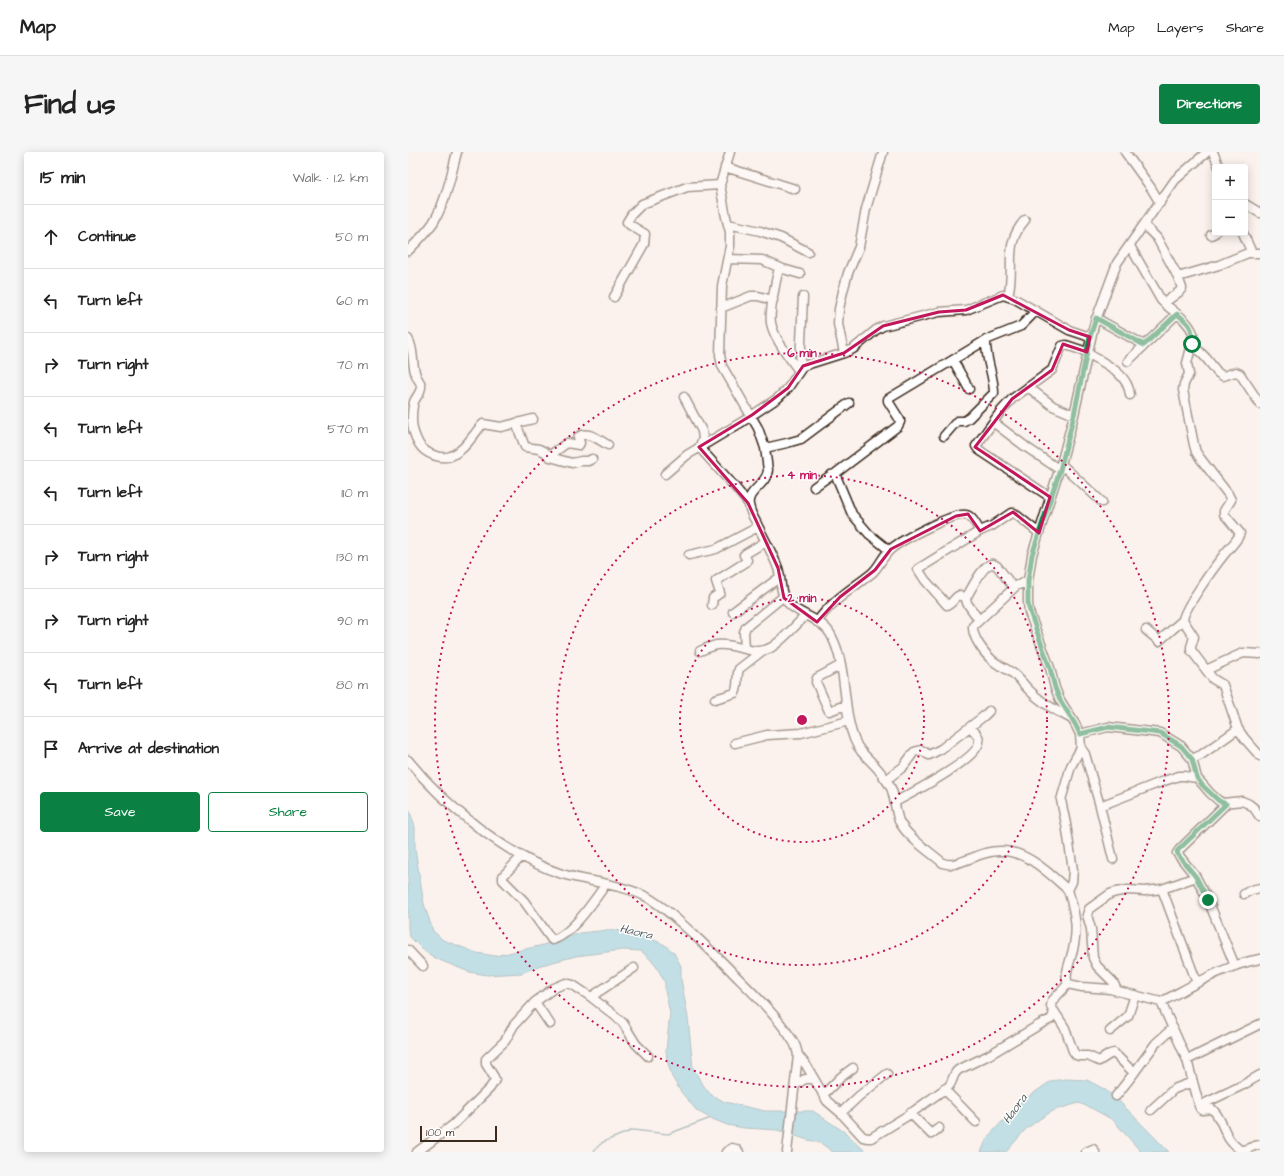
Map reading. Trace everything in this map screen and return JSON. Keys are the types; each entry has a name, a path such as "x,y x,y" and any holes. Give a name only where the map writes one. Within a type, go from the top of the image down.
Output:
{"street":[{"path":"408,251 426,232 438,213 457,152"},
{"path":"730,152 720,185 730,238 728,259 722,286 719,349 720,360 728,378 758,428 765,448 768,470 768,475 751,496 748,503"},
{"path":"844,353 838,324 839,309 848,273 859,246 866,209 883,152"},
{"path":"1125,152 1160,203"},
{"path":"1113,858 1085,754 1081,748 1080,734 1060,700 1032,620 1028,603 1028,581 1032,555 1060,467 1074,415 1090,337 1118,263 1179,177 1207,152"},
{"path":"1213,152 1218,164"},
{"path":"725,167 795,189"},
{"path":"614,297 644,244 645,234 627,222 632,214 642,204 687,187 720,185"},
{"path":"1248,206 1260,213"},
{"path":"1008,296 1011,286 1011,249 1014,236 1025,220"},
{"path":"728,224 760,231 781,238 808,252"},
{"path":"1144,225 1157,238 1182,286 1181,290 1164,303"},
{"path":"1178,277 1256,253 1245,236"},
{"path":"1130,246 1164,303 1184,320 1193,333 1187,363 1189,374 1183,390 1194,445 1200,458 1228,494 1231,500 1224,511 1224,514 1240,533 1237,539 1209,574 1185,611 1182,620 1159,641 1146,630"},
{"path":"728,259 762,260 779,268 800,274"},
{"path":"779,268 773,300 771,322 778,339 800,370"},
{"path":"665,474 699,447 752,416 784,393 806,364 853,349 883,326 939,312 966,310 1003,295 1008,296 1070,330 1090,337"},
{"path":"721,308 751,296 758,296 773,300"},
{"path":"800,370 803,297"},
{"path":"814,487 831,475 836,474 898,426 900,420 888,402 888,399 986,340 1021,326 1036,312"},
{"path":"1128,361 1177,314"},
{"path":"1096,318 1144,345"},
{"path":"408,339 412,349 416,375 420,381 421,387 412,409 412,437 426,451 439,457 450,457 472,439 483,424 502,427 533,419"},
{"path":"944,436 956,422 959,420 964,421 969,418 994,393 994,385 985,350 986,340"},
{"path":"1192,344 1221,375 1236,372 1240,374 1259,400"},
{"path":"1050,497 976,447 993,422 1012,399 1052,370 1062,346 1066,345 1087,353 1119,374 1127,384 1130,395"},
{"path":"952,360 969,389"},
{"path":"1028,387 1053,406 1074,415"},
{"path":"684,397 702,431 703,439 699,447"},
{"path":"765,448 801,439 849,403"},
{"path":"993,422 1026,447 1060,467 1102,502"},
{"path":"516,423 525,447 539,449 545,452 548,456 572,463 592,459"},
{"path":"548,456 566,444 579,446 580,443 578,437 581,435 591,435 608,445"},
{"path":"699,447 748,503 765,542 776,562 784,596 789,604 830,632 840,656 846,705 854,740 860,751 876,766 886,780 892,792 899,820 909,835 942,863 948,865 990,852 1006,851 1024,857 1035,862 1068,890 1074,911 1076,933 1075,943 1067,972 1066,980 1068,984"},
{"path":"836,474 852,514 869,534 889,550"},
{"path":"966,598 960,595 947,605 925,580 918,569 980,530 992,526 1011,513 1014,513 1039,533"},
{"path":"817,622 840,597 875,570 889,550 916,533 962,514 969,516 980,530"},
{"path":"689,555 716,549 758,527"},
{"path":"712,605 713,598 720,593 716,581 746,562 747,560 744,555 765,542"},
{"path":"979,620 967,603 966,598 979,576 991,564 997,566 1014,588"},
{"path":"733,612 780,577"},
{"path":"1028,581 1014,588 973,626 973,630 975,636 988,656 1014,674 1044,704 1071,718"},
{"path":"745,649 744,632 746,628 784,596"},
{"path":"715,699 735,693 739,669 762,651 772,647 806,615"},
{"path":"1182,620 1194,637 1191,647 1192,650 1213,679 1223,685 1238,729 1260,756"},
{"path":"700,651 720,645 762,651"},
{"path":"1206,670 1243,653 1260,654"},
{"path":"841,665 817,678 816,682 829,711 846,705"},
{"path":"886,780 903,767 914,752 921,750 929,754 935,752 970,727 989,711"},
{"path":"735,743 767,735 801,733 849,721"},
{"path":"894,802 937,779 974,751 979,744 979,739 970,727"},
{"path":"1080,734 1108,727 1160,733 1181,746 1192,759 1197,778 1202,785 1219,801 1226,804"},
{"path":"1192,759 1238,729"},
{"path":"1068,890 1072,882 1072,870 1066,824 1061,800 1071,766 1081,748"},
{"path":"408,760 421,777 458,811 488,834 522,856 561,873 633,891 646,897 674,916 715,954 771,1013 794,1042 798,1055 806,1065 823,1095 863,1137 868,1138 881,1132 910,1114 951,1083 954,1074 958,1070 989,1055 1039,1025 1052,1019 1054,1011"},
{"path":"1100,806 1180,776 1197,778"},
{"path":"1236,966 1208,900 1196,877 1178,855 1177,851 1226,804 1242,801 1254,808 1260,817"},
{"path":"522,856 503,876 503,880 524,900 552,940 559,938 574,925 606,884"},
{"path":"1117,990 1109,976 1097,966 1093,958 1091,929 1087,915 1089,909 1110,894 1116,892 1128,890 1162,890 1196,877"},
{"path":"1244,894 1251,890 1260,888"},
{"path":"1162,890 1197,983"},
{"path":"408,950 423,966"},
{"path":"1068,984 1082,987 1117,990 1161,1002 1197,983 1236,966 1260,959"},
{"path":"591,997 634,968"},
{"path":"417,1152 453,1125 490,1088 494,1083 494,1077 486,1064 486,1059 505,1041 514,1025 535,1002 554,988 566,983 573,985 591,997 614,1015 622,1023 636,1044 648,1056"},
{"path":"1068,984 1052,1001 1051,1006 1065,1028 1073,1051 1076,1055 1088,1056 1099,1061 1114,1053 1134,1073"},
{"path":"1110,1031 1128,1016 1135,995"},
{"path":"535,1002 550,1024"},
{"path":"1161,1002 1187,1060 1199,1106 1202,1110 1214,1110 1221,1121 1227,1136 1240,1150 1260,1145"},
{"path":"1187,1060 1260,1024"},
{"path":"1116,1096 1156,1043 1173,1028"},
{"path":"788,1149 798,1055"},
{"path":"823,1095 841,1077 853,1068"},
{"path":"840,1113 887,1074"},
{"path":"1199,1106 1244,1085 1260,1075"},
{"path":"795,1087 805,1079 814,1079"},
{"path":"1151,1110 1174,1089 1193,1082"},
{"path":"944,1089 976,1122"},
{"path":"910,1114 931,1134 939,1128"},
{"path":"726,1152 732,1148 739,1152"},
{"path":"1086,1152 1093,1149 1095,1152"}],"highlighted area":[{"path":"1003,295 1069,330 1090,337 1087,352 1063,344 1052,370 1012,399 975,447 1050,497 1039,533 1013,512 980,531 968,514 956,516 891,549 875,570 840,597 817,622 784,598 778,568 748,503 699,447 752,415 788,388 803,366 844,353 883,326 939,312 966,310"}],"water":[{"path":"408,806 415,827 415,849 424,904 433,931 443,940 477,953 495,956 543,945 580,933 608,930 634,932 665,945 674,953 681,966 681,979 688,1018 693,1068 710,1094 725,1102 765,1111 813,1111 846,1133 866,1152 833,1152 822,1144 814,1141 777,1130 744,1128 727,1125 697,1111 681,1092 672,1077 666,1050 670,1013 665,991 665,983 658,969 641,951 623,950 576,956 538,966 522,973 487,975 469,972 437,959 424,951 410,937 408,929"},
{"name":"Haora","path":"1065,1079 1087,1080 1104,1089 1116,1098 1169,1152 1141,1152 1113,1120 1079,1103 1055,1110 1044,1116 1026,1129 1006,1152 981,1152 987,1138 1018,1104 1051,1081"}],"waterway":[{"path":"592,1152 603,1142 633,1130 668,1134 711,1118"}],"route":[{"path":"1192,344 1193,333 1184,320 1177,314 1144,345 1096,318 1090,337 1080,390 1061,464 1032,555 1028,581 1028,603 1032,620 1045,652 1055,688 1063,706 1080,734 1108,727 1160,733 1181,746 1192,759 1197,778 1202,785 1219,801 1226,804 1177,851 1178,855 1196,877 1208,900"}]}
